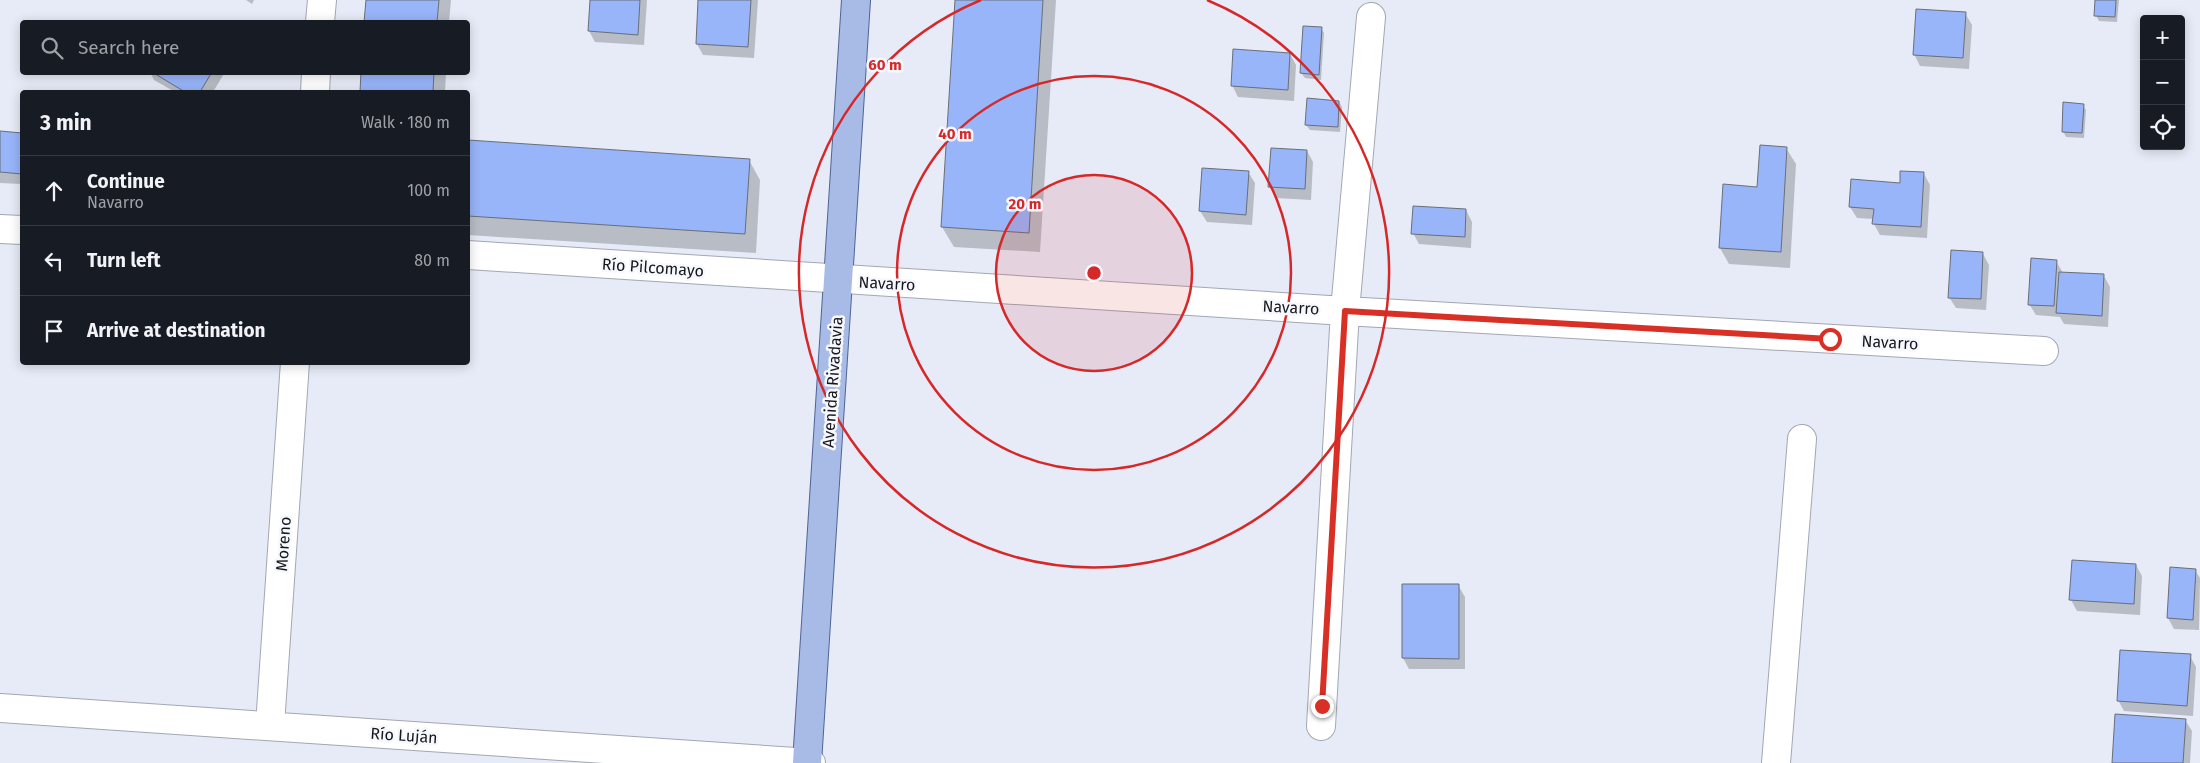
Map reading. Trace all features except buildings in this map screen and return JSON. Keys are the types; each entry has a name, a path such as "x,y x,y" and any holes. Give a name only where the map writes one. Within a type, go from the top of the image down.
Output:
{"main road":[{"name":"Avenida Rivadavia","path":"808,763 856,0"}],"street":[{"path":"320,20 322,0"},
{"path":"1321,726 1345,311 1371,17"},
{"path":"314,90 316,75"},
{"path":"0,229 20,230"},
{"name":"Río Pilcomayo","path":"470,254 838,280"},
{"name":"Navarro","path":"838,280 2044,351"},
{"name":"Moreno","path":"270,725 295,365"},
{"path":"1776,763 1802,439"},
{"name":"Río Luján","path":"0,708 808,763"}],"route":[{"path":"1322,706 1345,311 1830,339"}]}
